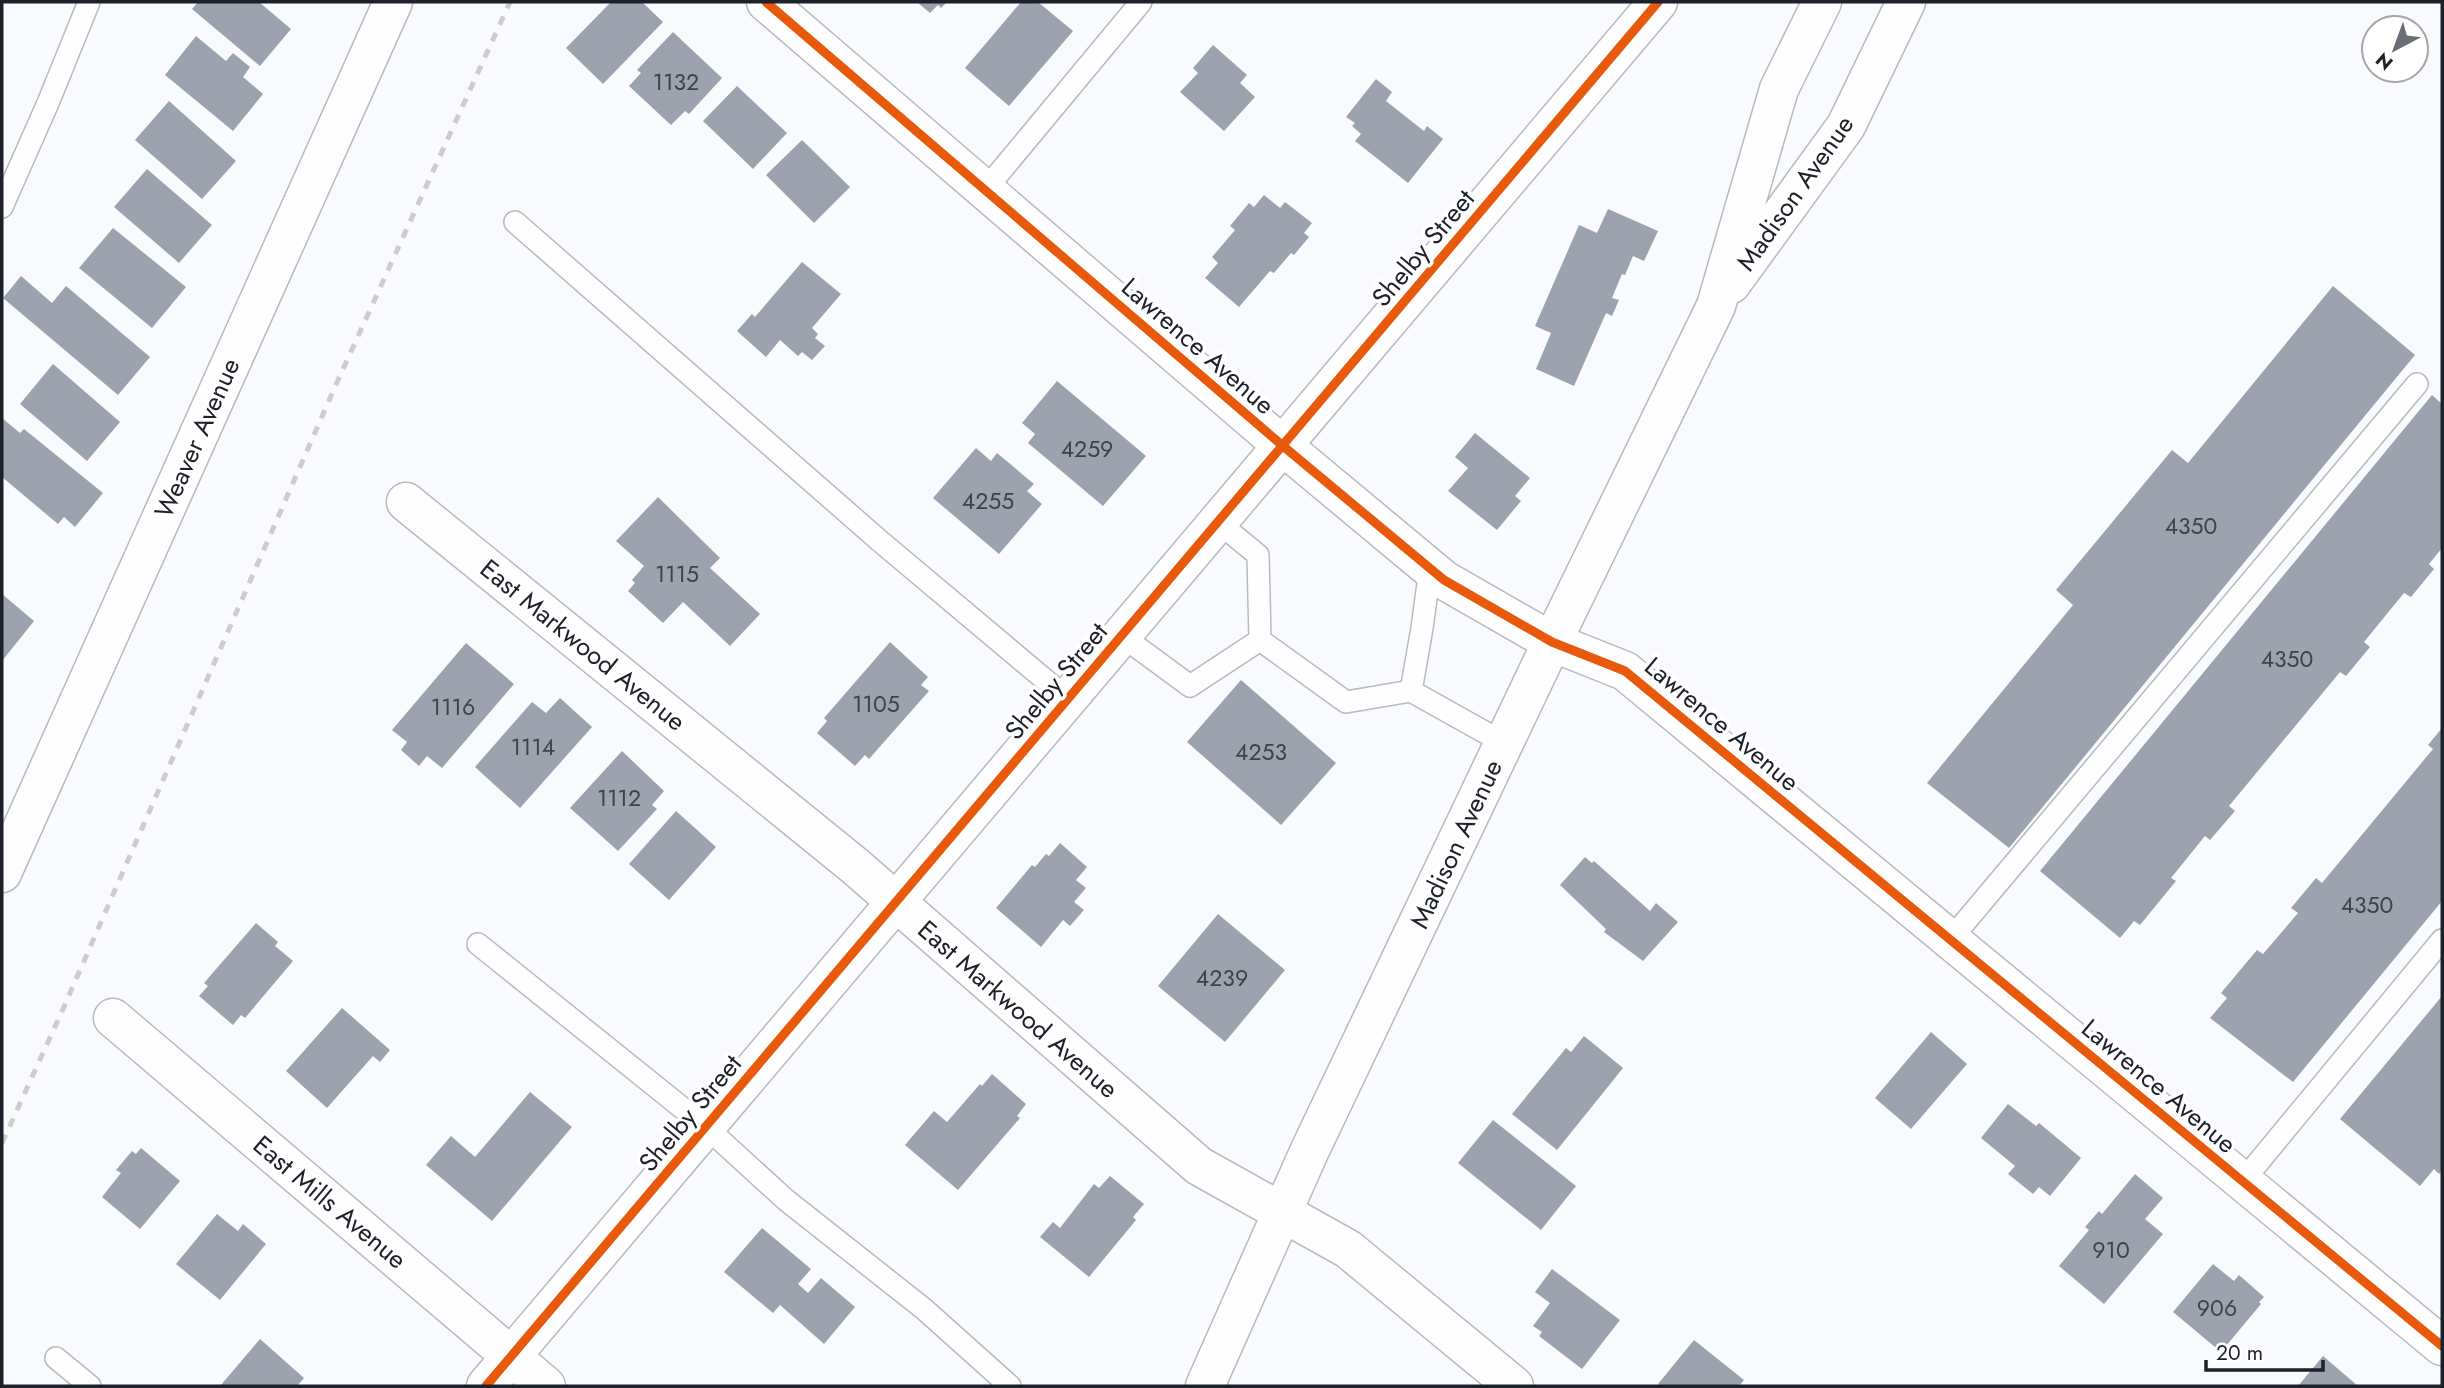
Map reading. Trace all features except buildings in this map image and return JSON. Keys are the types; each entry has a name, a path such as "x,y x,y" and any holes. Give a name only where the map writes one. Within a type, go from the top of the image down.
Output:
{"street":[{"name":"Weaver Avenue","path":"2,873 393,2"},
{"name":"Lawrence Avenue","path":"766,2 1430,569 1444,580 1552,642 1625,671 2442,1346"},
{"name":"Shelby Street","path":"486,1386 1658,2"},
{"name":"Madison Avenue","path":"1716,306 1779,89 1822,2"},
{"name":"Madison Avenue","path":"1205,1386 1282,1211 1552,642 1716,306 1846,126 1906,2"},
{"name":"East Markwood Avenue","path":"407,502 855,866 895,904 1199,1166 1348,1250 1514,1386"},
{"name":"East Mills Avenue","path":"113,1018 546,1386"}],"lane":[{"path":"2,207 89,2"},
{"path":"985,190 1141,2"},
{"path":"515,222 881,542 1068,699"},
{"path":"1950,940 2417,384"},
{"path":"1219,523 1258,555 1261,640"},
{"path":"1411,691 1430,569"},
{"path":"1122,636 1190,686 1261,640"},
{"path":"1261,640 1346,702 1411,691 1504,743"},
{"path":"2242,1182 2442,940"},
{"path":"478,944 706,1127 786,1200 924,1309 1010,1386"},
{"path":"56,1358 90,1386"}],"railway":[{"path":"2,1143 334,389 510,2"}],"cycle path":[{"path":"766,2 1283,446 1444,580 1552,642 1625,671 2442,1346"},
{"path":"486,1386 1658,2"}]}
